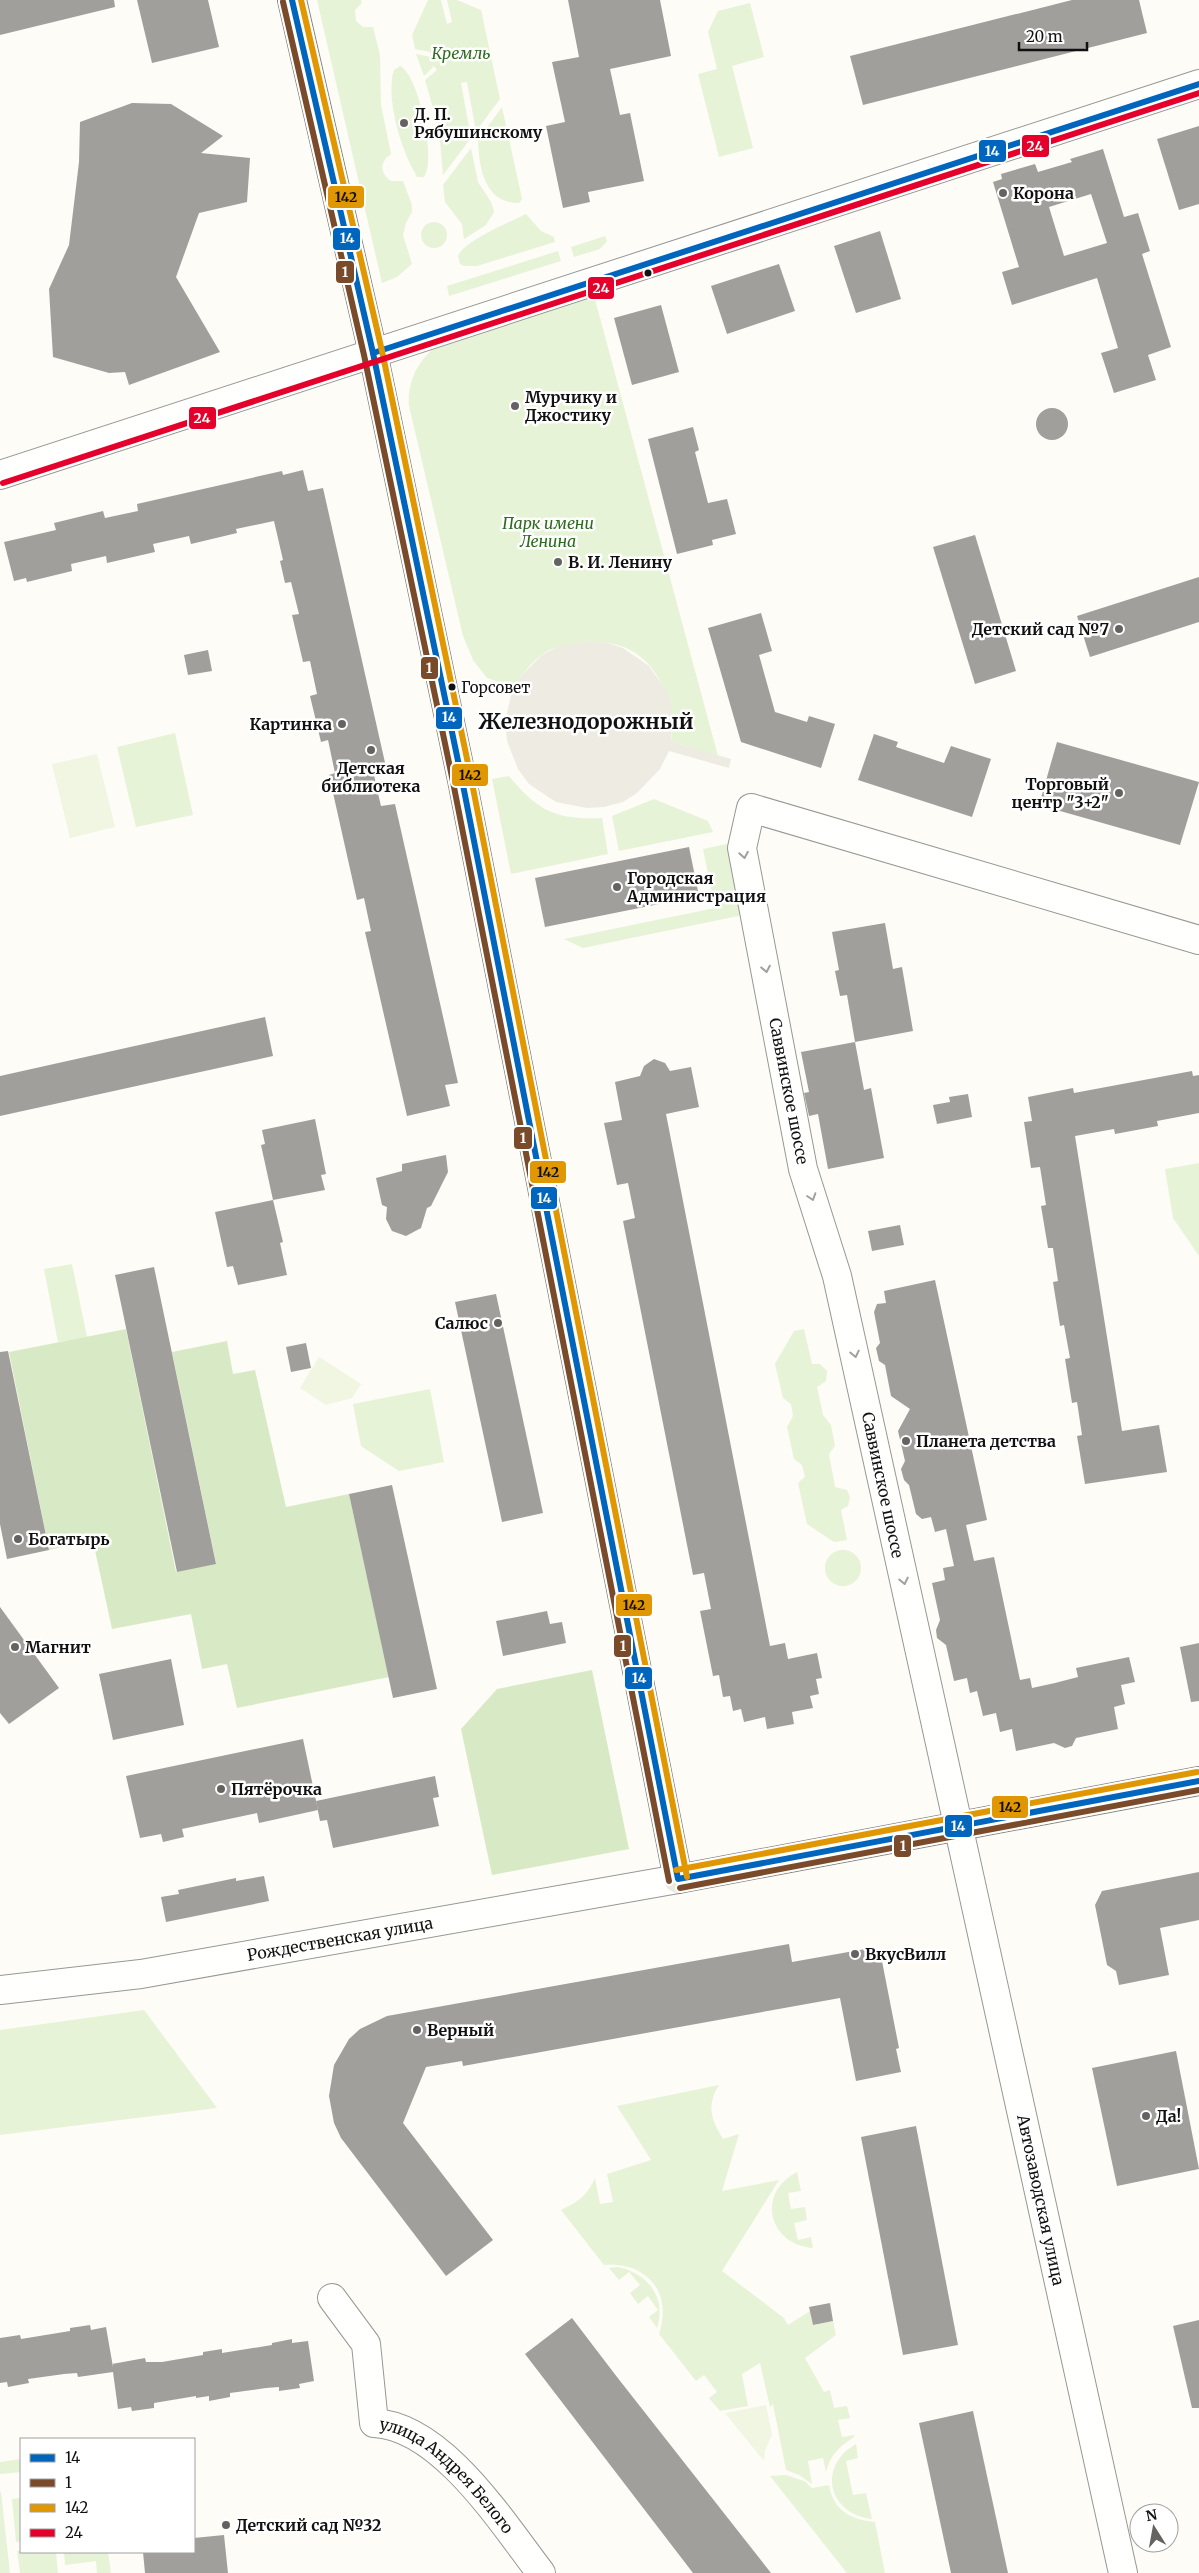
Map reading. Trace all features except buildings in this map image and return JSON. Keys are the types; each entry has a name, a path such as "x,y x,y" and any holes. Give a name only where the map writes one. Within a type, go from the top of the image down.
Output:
{"main road":[{"path":"292,0 373,353 462,780 678,1879 1199,1781"}],"street":[{"path":"0,475 1199,84"},
{"name":"Саввинское шоссе","path":"959,1827 837,1276 803,1168 742,848 743,835 751,808 1199,940"},
{"name":"Автозаводская улица","path":"959,1827 1123,2573"},
{"name":"Рождественская улица","path":"0,1990 141,1974 678,1879"},
{"name":"улица Андрея Белого","path":"332,2298 366,2344 374,2423 396,2425 409,2432 462,2471 541,2573"}],"green space":[{"path":"317,0 361,0 362,3 355,10 356,21 363,27 373,27 380,55 381,105 391,154 387,157 382,167 384,174 391,181 403,181 412,205 412,212 406,223 403,235 412,264 397,277 382,283"},
{"name":"Кремль","path":"428,0 441,0 447,24 452,22 447,0 457,0 481,10 500,99 476,131 467,82 461,83 471,138 443,175 439,129 425,80 437,70 434,66 424,76 416,54 431,57 430,52 415,49 412,35"},
{"path":"750,3 764,57 732,66 753,148 719,157 698,74 717,69 708,32 718,11"},
{"path":"400,66 414,85 424,119 428,154 424,177 417,177 405,151 396,123 393,108 392,81 394,70"},
{"path":"502,107 522,199 519,203 498,197 491,190 482,172 480,162 478,140"},
{"path":"471,148 478,182 491,202 494,212 486,225 464,239 462,224 445,202 443,185"},
{"path":"526,214 541,231 554,237 555,242 477,266 464,266 460,264 458,256 469,244"},
{"path":"434,222 443,226 447,235 443,244 434,248 425,244 421,235 425,226"},
{"path":"605,236 607,241 600,249 574,257 571,247"},
{"path":"558,251 561,261 449,296 447,286"},
{"name":"Парк имени Ленина","path":"593,292 718,756 671,742 670,710 666,694 659,679 650,666 638,655 624,647 602,643 551,649 533,663 514,687 487,678 473,660 463,636 409,406 412,379 420,363 439,344"},
{"path":"175,733 193,815 136,827 117,747"},
{"path":"97,754 115,827 70,838 52,764"},
{"path":"509,776 529,798 549,811 572,817 602,818 608,854 511,874 492,779"},
{"path":"654,799 708,821 713,832 619,851 612,816"},
{"path":"727,844 743,915 583,948 564,939 715,908 703,849"},
{"path":"1199,1163 1199,1256 1173,1218 1165,1169"},
{"path":"72,1264 87,1337 58,1342 44,1269"},
{"path":"126,1329 176,1572 216,1563 172,1352 227,1341 233,1374 255,1370 286,1507 349,1494 389,1677 237,1708 227,1664 202,1669 191,1614 112,1629 93,1541 49,1550 9,1352"},
{"path":"804,1329 812,1364 820,1364 827,1371 826,1381 817,1387 823,1415 831,1425 835,1446 829,1454 835,1487 847,1490 850,1497 848,1506 841,1510 847,1540 834,1542 807,1524 798,1483 805,1477 802,1465 794,1459 787,1427 793,1416 791,1404 783,1398 775,1364 794,1331"},
{"path":"319,1357 361,1384 352,1398 326,1405 300,1388"},
{"path":"430,1389 444,1462 399,1471 361,1446 353,1404"},
{"path":"843,1550 850,1551 856,1555 860,1561 860,1575 856,1581 850,1585 843,1586 836,1585 830,1581 826,1575 825,1568 826,1561 830,1555 836,1551"},
{"path":"592,1670 629,1849 492,1875 461,1729 497,1689"},
{"path":"144,2010 217,2108 0,2135 0,2030"},
{"path":"719,2085 712,2099 711,2106 715,2125 723,2139 739,2134 722,2191 779,2180 722,2271 784,2318 788,2325 810,2311 813,2325 833,2321 836,2335 805,2358 824,2392 830,2390 834,2408 847,2406 850,2418 838,2420 842,2437 854,2435 854,2437 836,2452 826,2472 823,2458 808,2461 812,2484 799,2475 786,2470 773,2404 770,2407 760,2363 742,2374 748,2406 720,2411 709,2398 717,2392 704,2375 696,2381 659,2334 662,2305 659,2293 653,2283 644,2274 633,2268 619,2265 604,2265 561,2210 581,2198 595,2178 600,2204 613,2202 607,2174 651,2160 617,2106"},
{"path":"797,2172 801,2191 788,2193 791,2209 805,2207 807,2220 794,2223 798,2240 811,2237 813,2248 798,2244 786,2237 777,2228 773,2216 772,2204 776,2192 784,2181"},
{"path":"618,2267 638,2275 652,2288 659,2306 657,2328 649,2317 658,2310 648,2296 638,2304 630,2293 640,2285 629,2272 619,2280 609,2268"},
{"path":"766,2405 772,2435 765,2450 764,2461 725,2413"},
{"path":"856,2444 858,2458 846,2461 853,2495 866,2493 872,2519 857,2515 845,2508 837,2499 833,2488 832,2476 836,2464 844,2453"},
{"path":"20,2459 20,2472 0,2474 0,2462"},
{"path":"786,2475 804,2481 812,2488 829,2485 834,2501 844,2512 858,2519 875,2522 885,2573 847,2573 770,2476"},
{"path":"1,2492 10,2573 0,2573"},
{"path":"20,2498 20,2541 16,2542 12,2499"},
{"path":"17,2551 20,2551 20,2553 56,2553 58,2573 20,2573"},
{"path":"64,2553 108,2553 111,2573 97,2573 96,2561 65,2565"}],"shaded area":[{"path":"590,641 608,643 623,648 649,666 667,692 672,709 671,742 731,759 729,768 669,751 660,769 637,793 623,802 604,807 587,808 556,802 529,784 518,769 507,741 505,722 512,691 521,676 542,655 557,647"}],"transit line":[{"name":"14","path":"292,0 373,353 462,780 678,1879 1199,1781"},
{"name":"142","path":"301,0 382,351 471,778 687,1877"},
{"name":"1","path":"283,2 364,355 453,782 669,1881"},
{"name":"14","path":"373,353 1199,84"},
{"name":"24","path":"3,483 1199,93"},
{"name":"142","path":"676,1870 1197,1772"},
{"name":"1","path":"680,1888 1199,1790"}],"place":[{"name":"Д. П. Рябушинскому","path":"404,123"},
{"name":"Корона","path":"1003,193"},
{"name":"Мурчику и Джостику","path":"515,406"},
{"name":"В. И. Ленину","path":"558,562"},
{"name":"Детский сад №7","path":"1119,629"},
{"name":"Горсовет","path":"452,687"},
{"name":"Картинка","path":"342,724"},
{"name":"Детская библиотека","path":"371,750"},
{"name":"Торговый центр \"3+2\"","path":"1119,793"},
{"name":"Городская Администрация","path":"617,887"},
{"name":"Салюс","path":"498,1323"},
{"name":"Планета детства","path":"906,1441"},
{"name":"Богатырь","path":"18,1539"},
{"name":"Магнит","path":"15,1647"},
{"name":"Пятёрочка","path":"221,1789"},
{"name":"ВкусВилл","path":"855,1954"},
{"name":"Верный","path":"417,2030"},
{"name":"Да!","path":"1146,2116"},
{"name":"Детский сад №32","path":"226,2525"}],"district":[{"name":"Железнодорожный","path":"586,722"}]}
